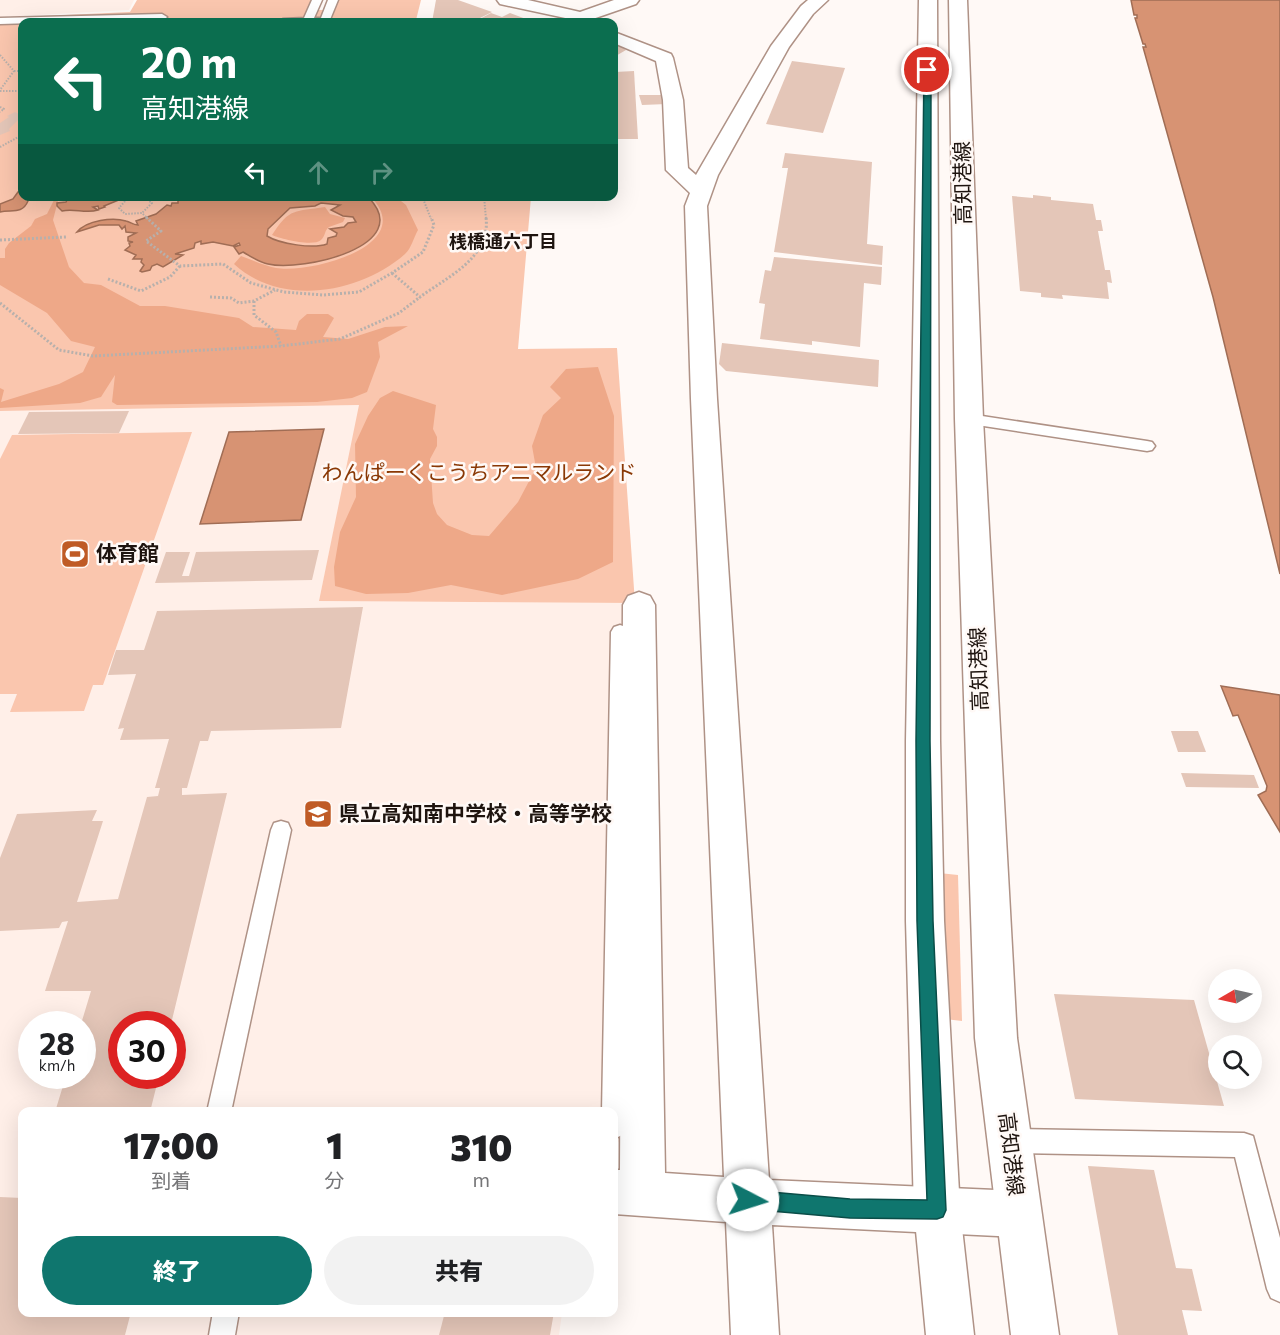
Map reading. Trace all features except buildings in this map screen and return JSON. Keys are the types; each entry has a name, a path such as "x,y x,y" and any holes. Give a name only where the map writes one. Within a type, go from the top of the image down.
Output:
{"main road":[{"path":"506,0 575,18"},
{"path":"588,18 630,0"},
{"path":"755,1335 704,399 696,206 707,175 780,46 807,10 819,0"},
{"name":"高知港線","path":"928,0 923,741 925,921 937,1210 950,1335"},
{"name":"高知港線","path":"958,0 969,419 995,1026 1035,1335"},
{"path":"618,39 664,58 671,78 676,116 674,135 677,170 701,191"},
{"path":"629,618 628,1193 850,1208 1018,1214"}],"lane":[{"path":"309,18 317,0"},
{"path":"326,18 333,0"},
{"path":"97,18 162,16"},
{"path":"0,21 18,20"},
{"path":"969,419 1147,446"},
{"path":"615,1107 629,618"},
{"path":"220,1107 281,830"},
{"path":"1009,1141 1244,1145 1280,1289"},
{"path":"222,1335 225,1317"}],"path":[{"path":"0,55 14,71 18,71"},
{"path":"0,91 14,71"},
{"path":"0,91 18,91"},
{"path":"0,108 4,109 0,112"},
{"path":"0,147 16,137"},
{"path":"125,201 119,208 125,214 142,214 161,231 146,241 180,266 224,264 250,283 275,290 323,295 360,292 423,252 434,225 424,201"},
{"path":"142,214 152,203 149,201"},
{"path":"0,303 59,350 93,356 281,346 340,339 399,313 450,274 466,266 479,249 487,224 485,201"},
{"path":"0,240 66,237"},
{"path":"108,279 141,291 171,277 180,266"},
{"path":"392,273 420,297"},
{"path":"210,297 231,298 239,303 254,301 275,290"},
{"path":"254,301 254,315 276,332 281,346"}],"shaded area":[{"path":"0,0 134,0 129,10 0,17"},
{"path":"1131,0 1280,0 1280,574 1213,297 1143,47 1146,47 1143,44 1135,18 1137,15 1134,15"},
{"path":"18,192 18,201 28,201 19,210 0,212 0,204 13,199"},
{"path":"54,201 58,201 53,220 69,267 84,283 101,285 140,306 165,306 239,318 253,327 296,330 299,321 307,314 328,314 334,318 323,337 348,339 385,327 408,326 378,342 380,357 367,392 352,398 317,402 117,405 112,402 115,375 101,397 80,403 0,408 0,388 4,390 1,402 59,384 83,372 95,347 71,341 47,313 0,285 0,258 5,258 5,249 9,243 31,226 35,219 47,214"},
{"path":"116,201 99,209 98,206 93,207 98,210 94,211 62,211 57,206 57,203"},
{"path":"178,201 371,201 379,214 378,229 367,242 349,252 305,264 268,264 243,252 239,254 234,247 240,245 239,243 233,246 213,242 201,244 201,241 195,243 194,248 175,254 183,255 163,267 157,264 150,270 142,272 140,271 144,265 141,262 142,259 133,259 136,255 125,250 130,246 129,243 133,242 128,241 128,237 136,233 126,232 125,226 122,229 119,225 99,225 77,232 93,222 107,220 128,221 138,225 136,221 156,214 167,205 178,203","holes":["321,203 340,205 331,210 343,216 353,217 356,222 330,229 337,233 336,236 328,238 327,244 297,245 267,236 268,229 290,208 315,206"]},
{"path":"374,201 401,201 406,205 418,230 411,246 405,254 387,268 343,286 320,290 296,290 274,286 253,278 234,264 241,256 272,267 292,269 334,261 354,253 371,242 381,229 382,214"},
{"path":"325,207 330,214 345,218 343,222 329,227 321,240 304,243 272,235 278,226 294,212"},
{"path":"598,367 614,416 613,562 578,579 502,595 451,585 408,593 366,594 335,586 334,567 340,532 356,497 355,444 368,416 380,398 393,391 436,405 433,429 437,437 437,446 430,459 433,503 437,514 447,525 472,535 489,536 518,502 536,468 532,446 543,415 561,398 550,387 566,369"},
{"name":"県立高知南中学校・高等学校","path":"360,405 319,601 635,603 635,1143 618,1142 618,1107 18,1107 18,1317 561,1317 559,1335 0,1335 0,411"},
{"path":"324,429 301,520 200,524 229,432"},
{"path":"1221,686 1280,695 1280,832 1258,795 1266,791 1267,786 1238,715 1233,716"}],"green space":[{"name":"わんぱーくこうちアニマルランド","path":"137,0 311,0 308,10 334,10 338,0 421,0 416,18 18,18 18,201 531,201 518,349 617,348 635,603 319,601 359,405 0,411 0,18 130,12"},
{"name":"体育館","path":"192,432 103,685 93,685 84,711 10,712 17,694 0,694 0,459 12,435"},
{"path":"939,873 958,875 962,1021 945,1019"}],"place":[{"name":"体育館","path":"75,554"},
{"name":"県立高知南中学校・高等学校","path":"318,814"}],"district":[{"name":"桟橋通六丁目","path":"503,242"}],"route":[{"path":"748,1200 850,1208 937,1210 925,921 923,741 927,70"}]}
